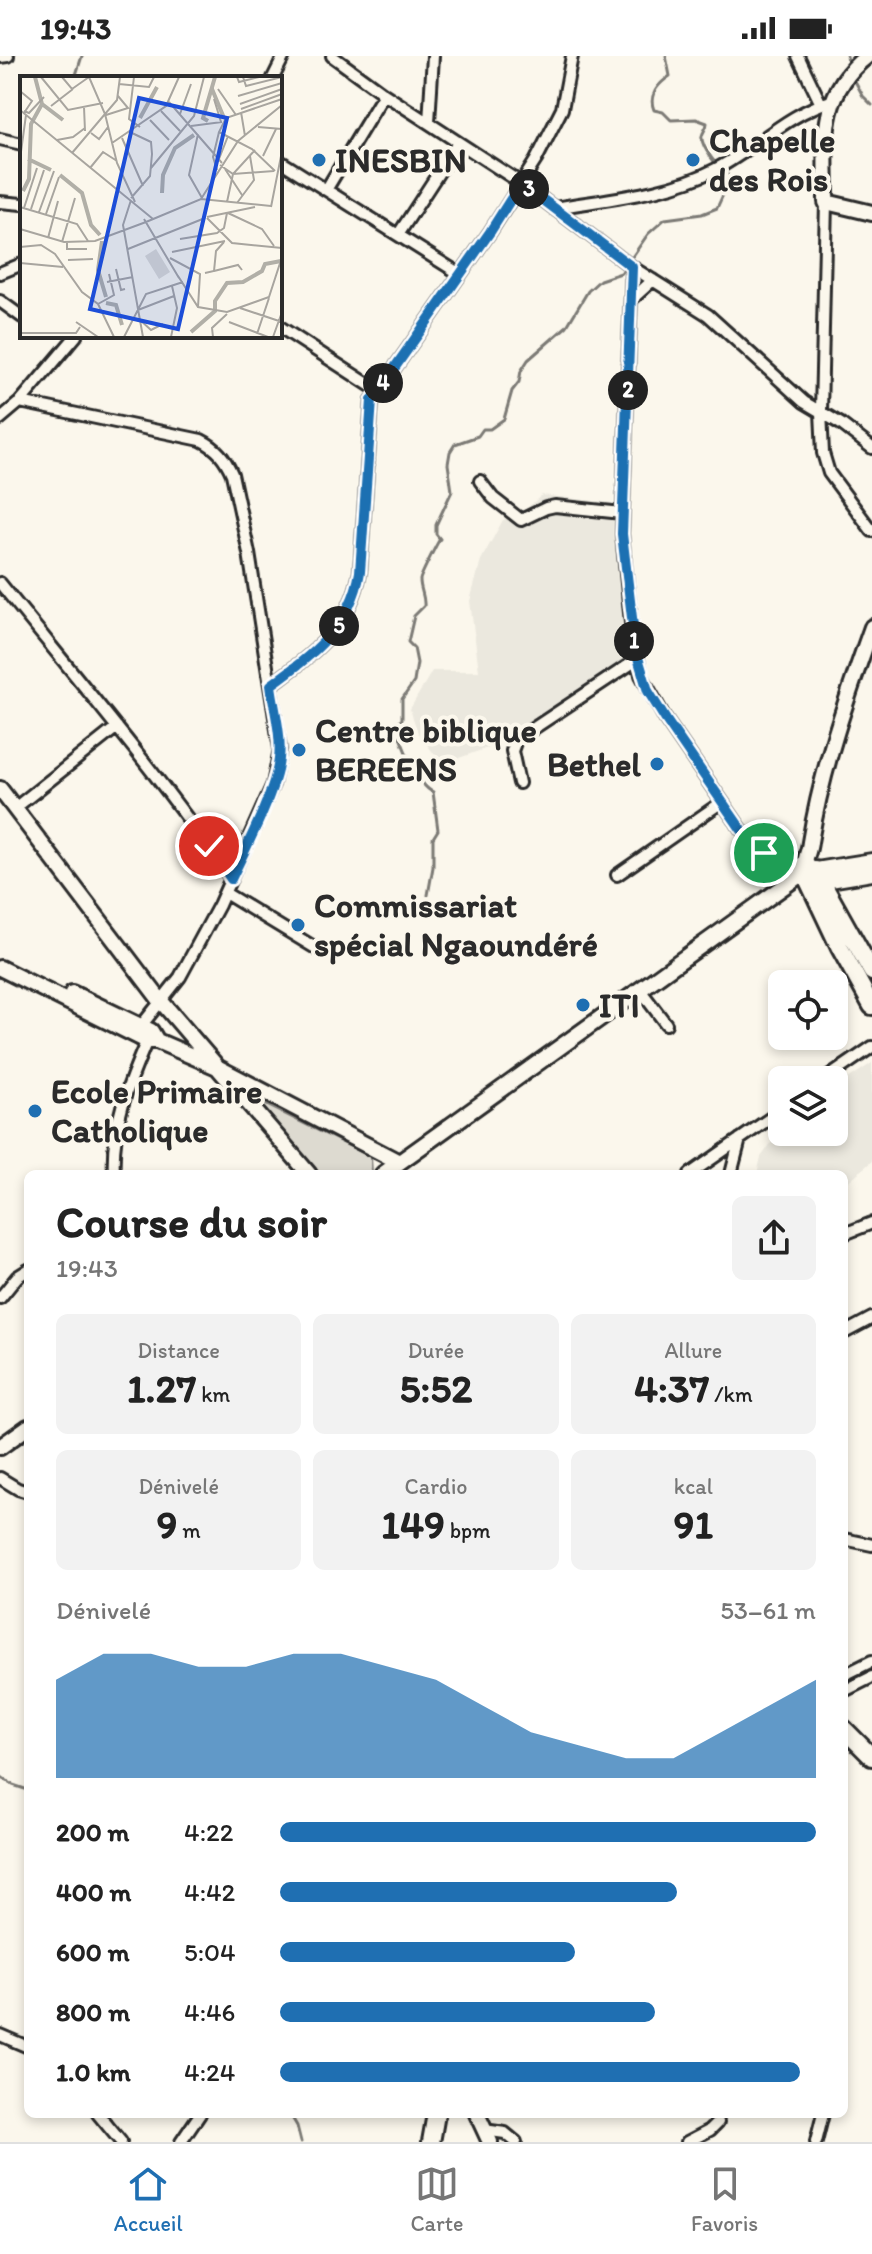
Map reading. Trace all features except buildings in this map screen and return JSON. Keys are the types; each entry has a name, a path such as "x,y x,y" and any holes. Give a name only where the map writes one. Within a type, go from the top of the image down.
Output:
{"main road":[{"path":"867,56 826,102 826,202 872,213"},
{"path":"872,627 843,710 815,814 811,869 848,945 872,1006"},
{"path":"0,789 160,1000 306,1170"},
{"path":"388,1170 784,886 811,869 872,861"},
{"path":"811,869 872,873"},
{"path":"848,945 872,972"},
{"path":"0,958 149,1035"},
{"path":"0,968 215,1066 399,1162"},
{"path":"0,1447 24,1430"},
{"path":"848,1731 872,1757"},
{"path":"431,2142 435,2118"}],"street":[{"path":"0,57 8,56"},
{"path":"274,76 284,56"},
{"path":"332,56 384,94 521,183 629,265 708,315 804,402 872,448"},
{"path":"429,122 433,56"},
{"path":"271,685 323,644 339,626 354,599 360,572 372,400 521,183 557,122 566,95 572,56"},
{"path":"555,208 651,192 718,168 801,112 826,102 798,56"},
{"path":"326,190 384,94"},
{"path":"0,139 20,144"},
{"path":"398,235 458,143"},
{"path":"282,162 460,274"},
{"path":"0,202 20,204"},
{"path":"826,202 821,412 823,453 829,473 872,531"},
{"path":"0,273 20,265"},
{"path":"629,265 631,300 622,513 631,623 638,659 648,691 741,829 764,853 811,869"},
{"path":"631,300 653,280"},
{"path":"0,301 20,316"},
{"path":"282,328 377,390"},
{"path":"0,419 20,402 74,338"},
{"path":"20,402 201,440 221,455 232,474 247,540 280,749 273,784 225,893 180,977 160,1000 129,1082 117,1124 114,1170"},
{"path":"480,481 493,498 521,520 555,506 622,513"},
{"path":"0,583 186,814 231,879"},
{"path":"519,783 512,751 516,740 638,659"},
{"path":"15,808 117,727"},
{"path":"617,875 722,802"},
{"path":"225,893 322,952"},
{"path":"641,991 666,1024"},
{"path":"844,1066 872,1047"},
{"path":"696,1170 768,1120"},
{"path":"732,1170 740,1139"},
{"path":"848,1232 872,1223"},
{"path":"0,1298 24,1273"},
{"path":"848,1331 872,1318"},
{"path":"0,1478 24,1491"},
{"path":"848,1540 872,1545"},
{"path":"848,1673 872,1661"},
{"path":"848,1689 872,1677"},
{"path":"0,2035 24,2045"},
{"path":"101,2118 121,2142"},
{"path":"181,2142 197,2118"},
{"path":"816,2142 822,2118"},
{"path":"687,2142 718,2122"},
{"path":"487,2136 505,2133 516,2142"}],"shaded area":[{"path":"542,495 612,503 627,659 504,742 442,764 418,733 410,709 432,671 479,671 470,601 481,560 503,520 520,514"},
{"path":"872,1063 872,1161 848,1182 848,1170 758,1170 761,1157 769,1146 848,1146 848,1079"},
{"path":"258,1101 371,1157 372,1170 316,1170"}],"waterway":[{"path":"76,76 82,56"},
{"path":"428,895 433,867 433,838 438,830 433,792 416,772 396,725 402,719 402,699 414,682 417,663 414,648 408,642 414,616 424,606 420,580 440,539 436,534 436,525 452,491 448,464 450,452 455,444 478,436 483,429 490,429 504,419 512,391 528,360 567,326 588,291 600,280 621,273 648,234 665,219 702,214 717,208 729,176 704,146 702,136 707,123 696,119 671,120 663,112 654,110 652,105 655,91 670,76 666,56"},
{"path":"847,56 849,68"},
{"path":"854,79 872,105"},
{"path":"0,1776 24,1789"},
{"path":"292,2118 301,2142"}],"place":[{"name":"INESBIN","path":"319,160"},
{"name":"Chapelle des Rois","path":"693,160"},
{"name":"Centre biblique BEREENS","path":"299,750"},
{"name":"Bethel","path":"657,764"},
{"name":"Commissariat spécial Ngaoundéré","path":"298,925"},
{"name":"ITI","path":"583,1005"},
{"name":"Ecole Primaire Catholique","path":"35,1111"}],"route":[{"path":"209,846 231,879 273,784 279,763 280,749 271,685 323,644 339,626 354,599 360,572 372,400 521,183 632,267 622,534 631,623 641,675 666,720 741,829 764,853"}]}
